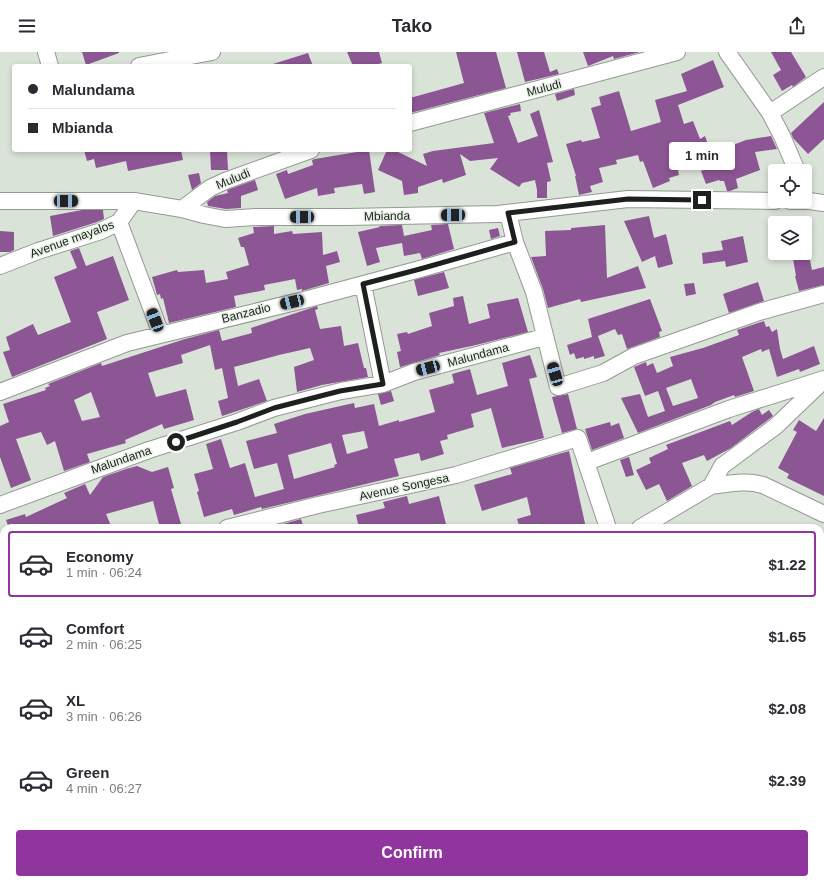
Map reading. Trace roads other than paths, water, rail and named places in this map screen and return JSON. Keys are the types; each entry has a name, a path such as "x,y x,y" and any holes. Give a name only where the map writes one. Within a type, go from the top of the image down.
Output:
{"street":[{"path":"46,52 49,64"},
{"path":"149,64 212,52"},
{"name":"Muludi","path":"412,122 678,52"},
{"path":"727,52 770,113 794,164"},
{"path":"770,113 824,77"},
{"name":"Muludi","path":"182,209 210,188 224,181 305,152"},
{"name":"Mbianda","path":"0,201 134,201 182,209 225,219 256,217 347,217 508,213 628,199 768,201"},
{"name":"Avenue mayalos","path":"0,266 38,251 101,231 119,222 134,201"},
{"path":"508,213 515,242 534,292 544,337 558,387 603,373 634,356 759,312 824,294"},
{"path":"119,222 161,334"},
{"name":"Banzadio","path":"0,392 126,343 308,299 515,242"},
{"path":"363,284 383,384"},
{"name":"Malundama","path":"0,504 127,458 237,422 274,408 340,391 383,384 414,372 544,337"},
{"path":"607,524 587,462 729,409 824,379"},
{"path":"711,486 722,466 776,426 824,379"},
{"name":"Avenue Songesa","path":"243,524 318,505 456,475 578,438 587,462"},
{"path":"647,524 711,486 745,481 763,485 824,514"}]}
